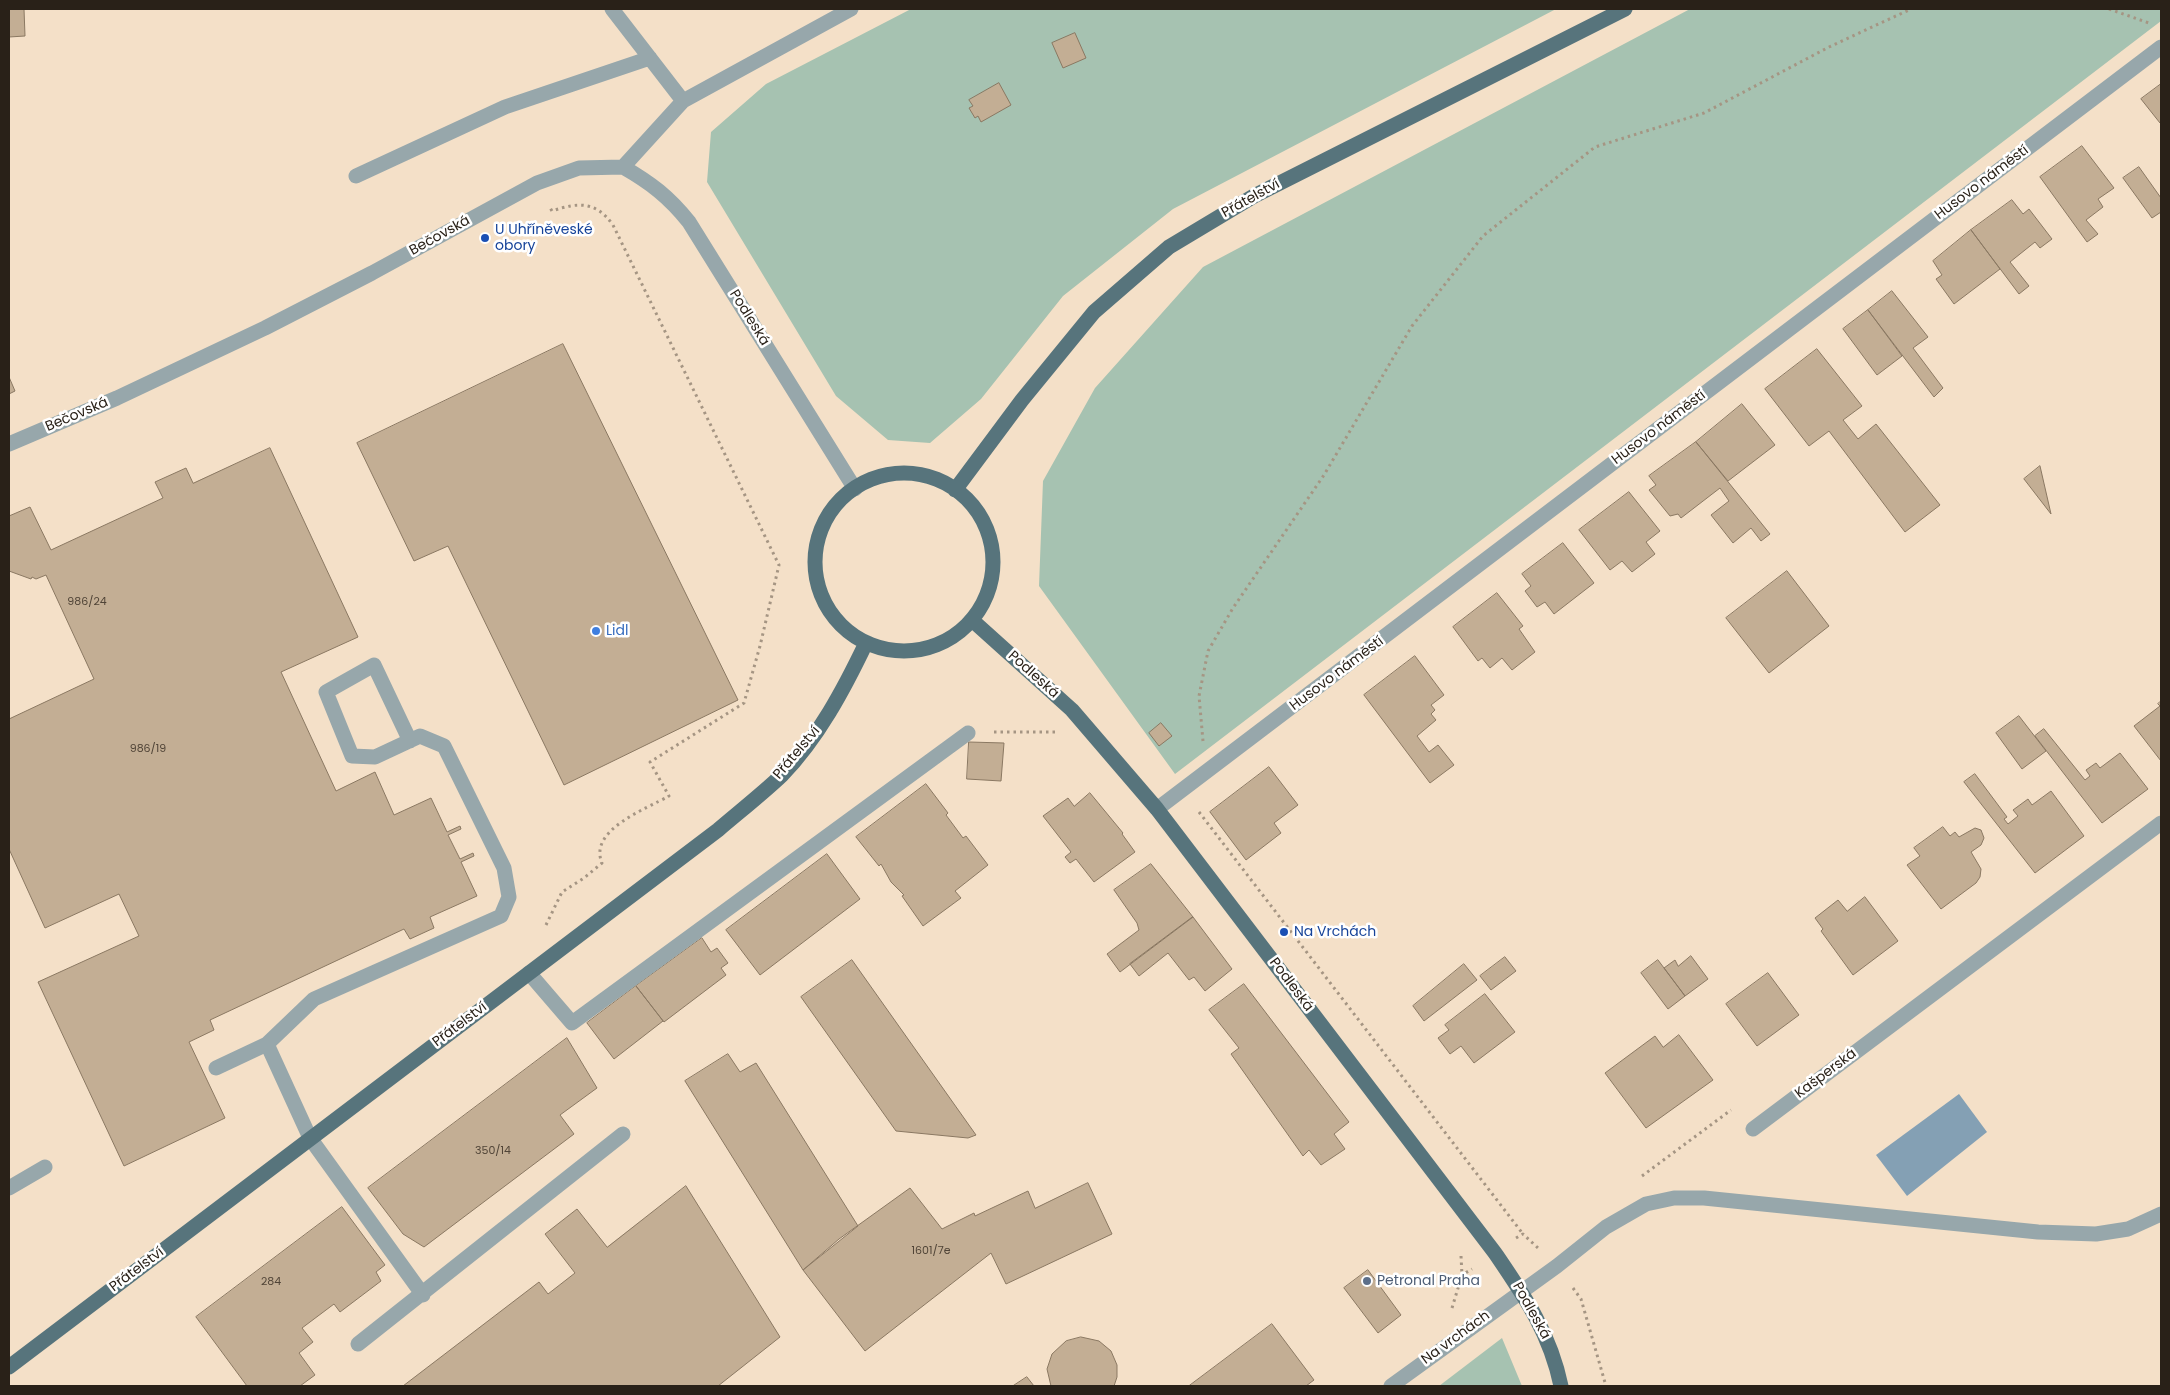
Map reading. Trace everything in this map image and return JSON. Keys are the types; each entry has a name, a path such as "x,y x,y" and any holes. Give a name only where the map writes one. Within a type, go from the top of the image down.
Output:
{"main road":[{"name":"Přátelství","path":"955,490 1022,400 1094,312 1169,248 1254,196 1625,9"},
{"path":"894,474 918,474 940,481 955,490 976,510 988,531 993,554 992,578 985,600 972,620 954,636 934,646 911,651 888,650 866,643 847,630 831,613 821,593 816,570 816,548 824,526 835,506 855,489 872,479 894,474"},
{"name":"Podleská","path":"972,620 1072,710 1157,809 1495,1253 1521,1291 1542,1328 1557,1365 1561,1386"},
{"name":"Přátelství","path":"9,1367 718,830 782,774 820,728 849,680 866,643"}],"street":[{"path":"612,9 683,101"},
{"path":"623,167 683,101 851,9"},
{"name":"Husovo náměstí","path":"1157,809 2161,47"},
{"path":"356,176 505,107 650,58"},
{"name":"Bečovská","path":"9,444 116,398 265,328 372,273 538,183 579,168 623,167"},
{"name":"Podleská","path":"623,167 650,183 673,202 689,222 855,489"},
{"path":"216,1068 267,1044 314,999 501,916 509,897 504,868 444,746 420,736 410,741 376,757 352,756 326,692 374,665 410,741"},
{"path":"529,973 572,1023 968,732"},
{"name":"Kašperská","path":"1753,1129 2161,823"},
{"path":"267,1044 310,1138 423,1295"},
{"path":"358,1344 423,1295 623,1134"},
{"path":"9,1188 45,1167"},
{"path":"1521,1291 1557,1266 1606,1227 1646,1204 1674,1198 1704,1198 2038,1232 2096,1234 2128,1229 2161,1214"},
{"name":"Na vrchách","path":"1391,1386 1521,1291"}],"path":[{"path":"1205,774 1199,696 1208,651 1233,608 1324,475 1412,326 1482,236 1595,147 1704,113 1829,48 1911,9"},
{"path":"2109,9 2152,25"},
{"path":"539,930 546,924 562,892 584,878 602,863 599,855 599,846 605,835 616,825 669,796 650,762 744,703 779,565 613,225 604,212 588,205 566,206 552,211 545,199"},
{"path":"968,732 1055,732 1061,739"},
{"path":"1184,790 1279,917 1523,1234 1557,1266 1581,1299 1606,1386"},
{"path":"1638,1179 1737,1107 1753,1129"},
{"path":"1450,1314 1462,1275 1523,1234"}],"green space":[{"path":"911,9 1556,9 1173,209 1063,296 981,399 930,443 888,440 836,396 707,182 711,132 766,84"},
{"path":"1690,9 2161,9 2161,21 1175,774 1039,586 1043,481 1095,388 1203,267"},
{"path":"1502,1338 1522,1386 1439,1386"}],"water":[{"path":"1959,1094 1987,1132 1907,1196 1876,1155"}],"building":[{"path":"24,9 25,36 9,37 9,10"},
{"path":"1075,33 1086,58 1063,68 1052,43"},
{"path":"999,83 1011,105 981,122 978,116 975,118 969,108 973,106 969,100"},
{"path":"2161,84 2161,122 2160,123 2141,99"},
{"path":"2082,146 2114,188 2098,199 2103,207 2086,220 2098,234 2087,242 2040,177"},
{"path":"2139,167 2161,198 2161,212 2152,218 2123,178"},
{"path":"2012,200 2023,214 2029,209 2052,239 2040,248 2035,242 2010,262 2029,286 2019,294 1971,230"},
{"path":"1971,230 2000,269 1954,304 1936,279 1942,275 1933,261"},
{"path":"1892,291 1928,337 1913,348 1943,388 1934,397 1868,310"},
{"path":"1868,310 1902,356 1877,375 1843,329"},
{"name":"Lidl","path":"563,344 738,700 564,785 448,546 414,561 357,443"},
{"path":"1817,349 1862,406 1843,420 1858,439 1876,424 1940,505 1905,532 1829,431 1809,446 1765,389"},
{"path":"9,377 15,391 9,394"},
{"path":"1742,404 1775,445 1728,481 1696,442"},
{"path":"1696,442 1770,534 1761,541 1751,528 1733,543 1711,515 1729,501 1720,488 1681,518 1678,514 1670,516 1649,490 1656,485 1649,476"},
{"path":"270,448 358,637 281,672 336,791 375,772 394,815 431,798 447,832 460,826 461,829 448,835 460,859 473,853 474,856 461,862 477,896 430,917 434,928 410,939 404,929 210,1020 214,1030 189,1042 225,1118 124,1166 38,982 139,936 119,894 45,928 9,849 9,719 94,679 46,575 36,579 32,577 31,579 9,571 9,516 30,507 51,550 163,498 155,482 186,468 193,483"},
{"path":"2040,466 2051,514 2024,479"},
{"path":"1629,492 1660,531 1646,542 1655,554 1632,572 1622,561 1610,570 1579,530"},
{"path":"1563,543 1594,583 1554,614 1545,602 1537,607 1525,591 1531,586 1522,574"},
{"path":"1787,571 1829,626 1769,673 1726,618"},
{"path":"1497,593 1523,626 1519,629 1535,652 1512,670 1502,658 1490,668 1482,658 1478,661 1453,627"},
{"path":"1415,656 1444,695 1431,705 1435,710 1431,714 1436,720 1417,736 1429,752 1438,745 1454,765 1430,783 1364,695"},
{"path":"2160,702 2161,761 2134,726 2160,706 2158,704"},
{"path":"2019,716 2046,751 2022,769 1996,733"},
{"path":"1161,723 1172,736 1159,746 1149,733"},
{"path":"2044,729 2085,780 2090,776 2086,770 2096,763 2100,768 2120,753 2148,789 2102,823 2035,736"},
{"path":"969,742 1004,743 1001,781 967,779"},
{"path":"1269,767 1298,805 1274,823 1281,833 1246,860 1210,812"},
{"path":"1975,774 2007,817 2004,819 2008,824 2018,816 2013,810 2028,799 2032,805 2051,791 2084,836 2035,873 1964,782"},
{"path":"926,784 948,813 946,815 963,838 966,836 988,865 955,891 961,898 923,926 902,896 904,895 891,882 881,864 879,866 856,837"},
{"path":"1090,793 1123,833 1135,852 1094,882 1076,859 1070,863 1065,857 1071,852 1043,816 1068,798 1074,806"},
{"path":"1943,827 1950,836 1955,832 1959,837 1975,828 1981,830 1984,838 1981,845 1971,852 1981,869 1980,877 1976,883 1941,909 1907,865 1920,856 1914,848"},
{"path":"827,854 860,899 760,975 726,930"},
{"path":"1151,864 1193,917 1120,972 1107,954 1139,930 1137,923 1114,890"},
{"path":"1865,897 1898,941 1853,975 1821,931 1823,929 1815,918 1838,900 1847,911"},
{"path":"1193,917 1232,969 1205,991 1194,977 1189,980 1168,953 1139,976 1130,964"},
{"path":"702,938 711,952 717,948 728,963 721,968 726,975 664,1022 636,986"},
{"path":"1691,956 1708,979 1685,996 1664,968 1675,960 1678,966"},
{"path":"1505,957 1516,971 1491,990 1480,976"},
{"path":"852,960 976,1135 968,1138 896,1131 801,997"},
{"path":"1658,960 1685,996 1668,1009 1641,973"},
{"path":"1464,964 1477,980 1424,1021 1413,1006"},
{"path":"1768,973 1799,1015 1757,1046 1726,1004"},
{"path":"1244,984 1349,1122 1334,1134 1345,1149 1321,1165 1309,1150 1303,1156 1231,1054 1239,1048 1209,1010"},
{"path":"636,986 663,1021 614,1059 587,1023"},
{"path":"1485,994 1515,1032 1474,1063 1461,1046 1450,1054 1438,1038 1449,1030 1445,1025"},
{"path":"1679,1035 1713,1080 1646,1128 1605,1073 1655,1036 1663,1047"},
{"path":"567,1038 597,1088 560,1115 574,1134 424,1247 403,1234 368,1188"},
{"path":"728,1054 740,1072 756,1063 858,1226 803,1270 685,1081"},
{"path":"1088,1183 1112,1234 1006,1284 991,1253 865,1351 803,1270 839,1239 910,1188 942,1229 974,1213 975,1216 1028,1191 1035,1208"},
{"path":"686,1186 780,1337 718,1386 403,1386 539,1282 548,1294 575,1273 545,1234 577,1209 607,1247"},
{"path":"342,1207 385,1265 376,1272 381,1281 340,1312 334,1304 302,1328 313,1342 299,1353 315,1375 300,1386 247,1386 196,1317"},
{"path":"1368,1270 1401,1315 1378,1333 1344,1288"},
{"path":"1272,1324 1314,1380 1306,1386 1189,1386"},
{"path":"1081,1337 1099,1341 1111,1351 1117,1365 1117,1377 1114,1386 1051,1386 1047,1369 1052,1354 1066,1341"},
{"path":"1027,1377 1034,1386 1013,1386"}],"place":[{"name":"U Uhříněveské obory","path":"485,238"},
{"name":"Lidl","path":"596,631"},
{"name":"Na Vrchách","path":"1284,932"},
{"name":"Petronal Praha","path":"1367,1281"}]}
